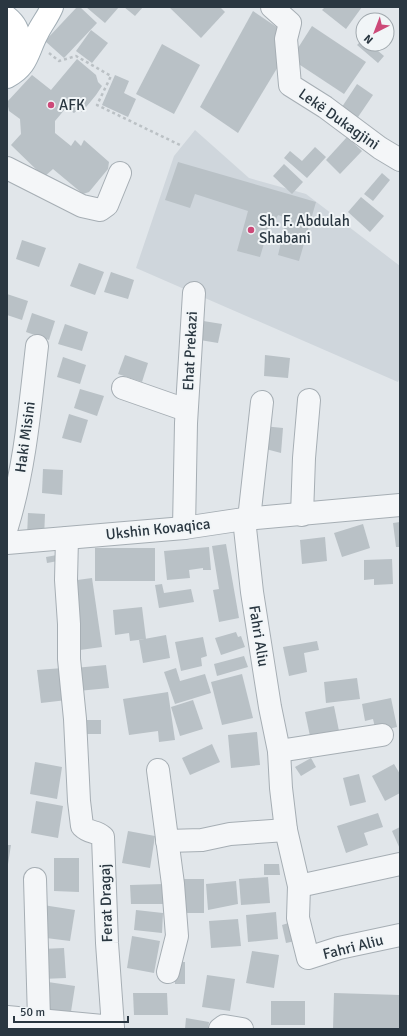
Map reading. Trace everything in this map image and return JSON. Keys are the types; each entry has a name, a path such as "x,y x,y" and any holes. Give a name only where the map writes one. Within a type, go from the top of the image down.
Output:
{"main road":[{"path":"7,60 17,47 19,39 13,18 45,7"},
{"path":"7,77 21,67 28,56 37,33 48,17 52,7"}],"street":[{"name":"Lekë Dukagjini","path":"272,7 290,24 286,39 290,85 325,107 380,148 400,160"},
{"path":"7,168 82,206 100,210 107,205 120,173"},
{"name":"Ehat Prekazi","path":"184,528 186,410 194,293"},
{"name":"Haki Misini","path":"7,527 16,496 23,462 37,346"},
{"name":"Ehat Prekazi","path":"123,388 186,410"},
{"path":"302,515 304,458 309,400"},
{"path":"247,519 262,402"},
{"name":"Ukshin Kovaqica","path":"7,543 184,528 247,519 400,506"},
{"name":"Fahri Aliu","path":"247,519 252,592 270,707 279,751 281,788 286,830 299,886 298,918 308,958 339,948 400,936"},
{"name":"Ferat Dragaj","path":"7,1017 113,1027 107,943 103,837 98,833 85,829 81,825 78,801 75,719 69,659 69,624 66,580 67,538"},
{"path":"279,751 382,735"},
{"path":"158,770 173,884 176,936 168,972"},
{"path":"167,841 202,840 230,834 286,830"},
{"path":"299,886 400,864"},
{"path":"35,880 39,1019"},
{"path":"220,1029 224,1026 242,1029"}],"path":[{"path":"46,51 59,61 76,56 110,76 97,105 182,146"}],"shaded area":[{"name":"Sh. F. Abdulah Shabani","path":"195,130 249,178 306,194 400,266 400,377 398,382 136,268 174,156"}],"building":[{"path":"77,7 80,7 97,23 64,58 45,41"},
{"path":"86,7 119,7 105,23"},
{"path":"124,7 143,7 135,16"},
{"path":"169,7 220,7 225,12 201,38"},
{"path":"325,7 362,7 358,12 355,12 355,17 346,29 322,10"},
{"path":"253,11 281,30 285,55 238,133 200,107"},
{"path":"312,26 366,62 344,94 291,59"},
{"path":"91,30 108,43 92,63 76,51"},
{"path":"162,44 200,65 174,114 136,94"},
{"path":"365,52 379,52 384,56 378,63"},
{"path":"77,59 96,75 98,82 102,86 82,112 79,109 74,113 66,108 55,121 55,133 71,146 75,140 81,146 84,140 109,162 108,169 89,192 83,194 53,169 44,177 11,145 21,134 20,119 9,111 7,102 32,75 51,90"},
{"path":"115,75 129,81 124,93 136,99 128,117 102,105"},
{"path":"357,84 373,95 356,120 340,110"},
{"path":"347,137 362,151 340,174 326,160"},
{"path":"315,147 326,157 307,178 284,158 290,151 302,161"},
{"path":"178,162 316,202 299,261 278,255 287,218 278,215 274,223 270,223 260,257 237,251 248,211 195,194 190,208 165,200"},
{"path":"284,164 303,182 292,194 273,176"},
{"path":"382,173 390,180 373,201 364,194"},
{"path":"361,197 384,216 370,232 348,212"},
{"path":"22,240 46,248 39,267 16,259"},
{"path":"79,263 104,272 95,295 70,286"},
{"path":"111,272 134,280 128,299 104,292"},
{"path":"7,294 28,301 22,320 7,315"},
{"path":"32,313 55,321 49,340 26,332"},
{"path":"197,320 222,324 218,343 194,339"},
{"path":"65,324 88,332 82,351 58,344"},
{"path":"125,355 148,363 142,382 118,374"},
{"path":"265,355 290,358 288,378 264,376"},
{"path":"63,357 86,365 80,384 57,377"},
{"path":"80,389 104,396 97,416 74,408"},
{"path":"69,414 88,420 81,443 62,438"},
{"path":"263,426 283,428 281,453 262,448"},
{"path":"43,469 63,470 62,495 42,493"},
{"path":"28,513 45,514 44,538 27,537"},
{"path":"400,522 400,547 396,547 393,523"},
{"path":"363,524 370,548 342,557 334,533"},
{"path":"325,537 327,561 302,564 300,540"},
{"path":"226,544 239,618 219,622 213,590 219,589 212,546"},
{"path":"209,547 211,570 203,570 203,568 189,570 190,578 167,580 164,551"},
{"path":"95,548 155,548 155,581 95,581"},
{"path":"57,555 58,561 47,563 46,557"},
{"path":"392,559 393,584 374,585 374,579 364,580 364,560"},
{"path":"92,578 102,647 80,650 70,581"},
{"path":"162,584 164,593 191,589 194,602 159,608 155,585"},
{"path":"142,607 146,639 130,641 129,633 115,635 113,610"},
{"path":"236,632 238,637 241,636 245,647 221,655 215,638"},
{"path":"166,635 170,658 143,663 139,640"},
{"path":"203,637 207,656 201,658 202,666 181,671 175,642"},
{"path":"317,641 319,650 304,653 307,672 289,676 283,647"},
{"path":"244,656 248,667 217,676 214,664"},
{"path":"106,665 109,688 78,691 75,668"},
{"path":"63,668 67,700 41,703 37,670"},
{"path":"176,668 180,681 205,674 211,693 175,704 164,672"},
{"path":"242,674 253,718 222,725 211,682"},
{"path":"357,678 360,699 326,703 324,682"},
{"path":"168,692 175,740 159,742 158,731 129,735 123,699"},
{"path":"391,698 397,727 376,732 373,719 365,721 362,704"},
{"path":"193,700 203,729 180,736 171,707"},
{"path":"334,706 340,736 311,741 305,712"},
{"path":"78,720 101,720 101,734 78,734"},
{"path":"257,732 260,765 231,768 228,735"},
{"path":"212,744 220,762 190,775 182,758"},
{"path":"311,758 316,767 301,776 295,767"},
{"path":"35,762 62,767 57,799 30,794"},
{"path":"394,764 400,774 400,793 385,801 372,776"},
{"path":"359,774 366,802 350,806 343,778"},
{"path":"36,801 63,806 58,838 31,833"},
{"path":"378,813 383,827 364,833 368,845 346,853 337,826"},
{"path":"400,827 400,849 392,831"},
{"path":"128,831 155,836 150,868 122,863"},
{"path":"7,845 11,845 8,864 7,864"},
{"path":"54,858 79,858 79,892 54,891"},
{"path":"264,864 279,864 280,875 264,875"},
{"path":"268,877 270,903 241,905 239,879"},
{"path":"178,879 204,879 204,913 178,913"},
{"path":"236,881 238,904 208,910 206,884"},
{"path":"164,884 164,904 131,904 130,885"},
{"path":"43,905 75,910 70,941 38,937"},
{"path":"136,910 163,913 162,933 134,930"},
{"path":"276,912 278,939 248,942 246,915"},
{"path":"238,919 241,946 211,948 209,921"},
{"path":"295,921 300,940 286,943 282,925"},
{"path":"132,936 160,941 154,973 127,968"},
{"path":"64,948 66,978 42,979 41,949"},
{"path":"252,951 279,955 274,988 246,983"},
{"path":"174,962 185,962 185,984 175,984"},
{"path":"207,975 235,979 230,1011 202,1007"},
{"path":"48,982 75,986 70,1018 43,1014"},
{"path":"133,993 167,993 168,1015 134,1015"},
{"path":"334,993 400,995 400,1029 333,1029"},
{"path":"271,1001 305,1001 305,1025 271,1025"},
{"path":"186,1018 209,1022 208,1029 185,1029"}],"place":[{"name":"AFK","path":"51,105"},
{"name":"Sh. F. Abdulah Shabani","path":"251,230"}]}
